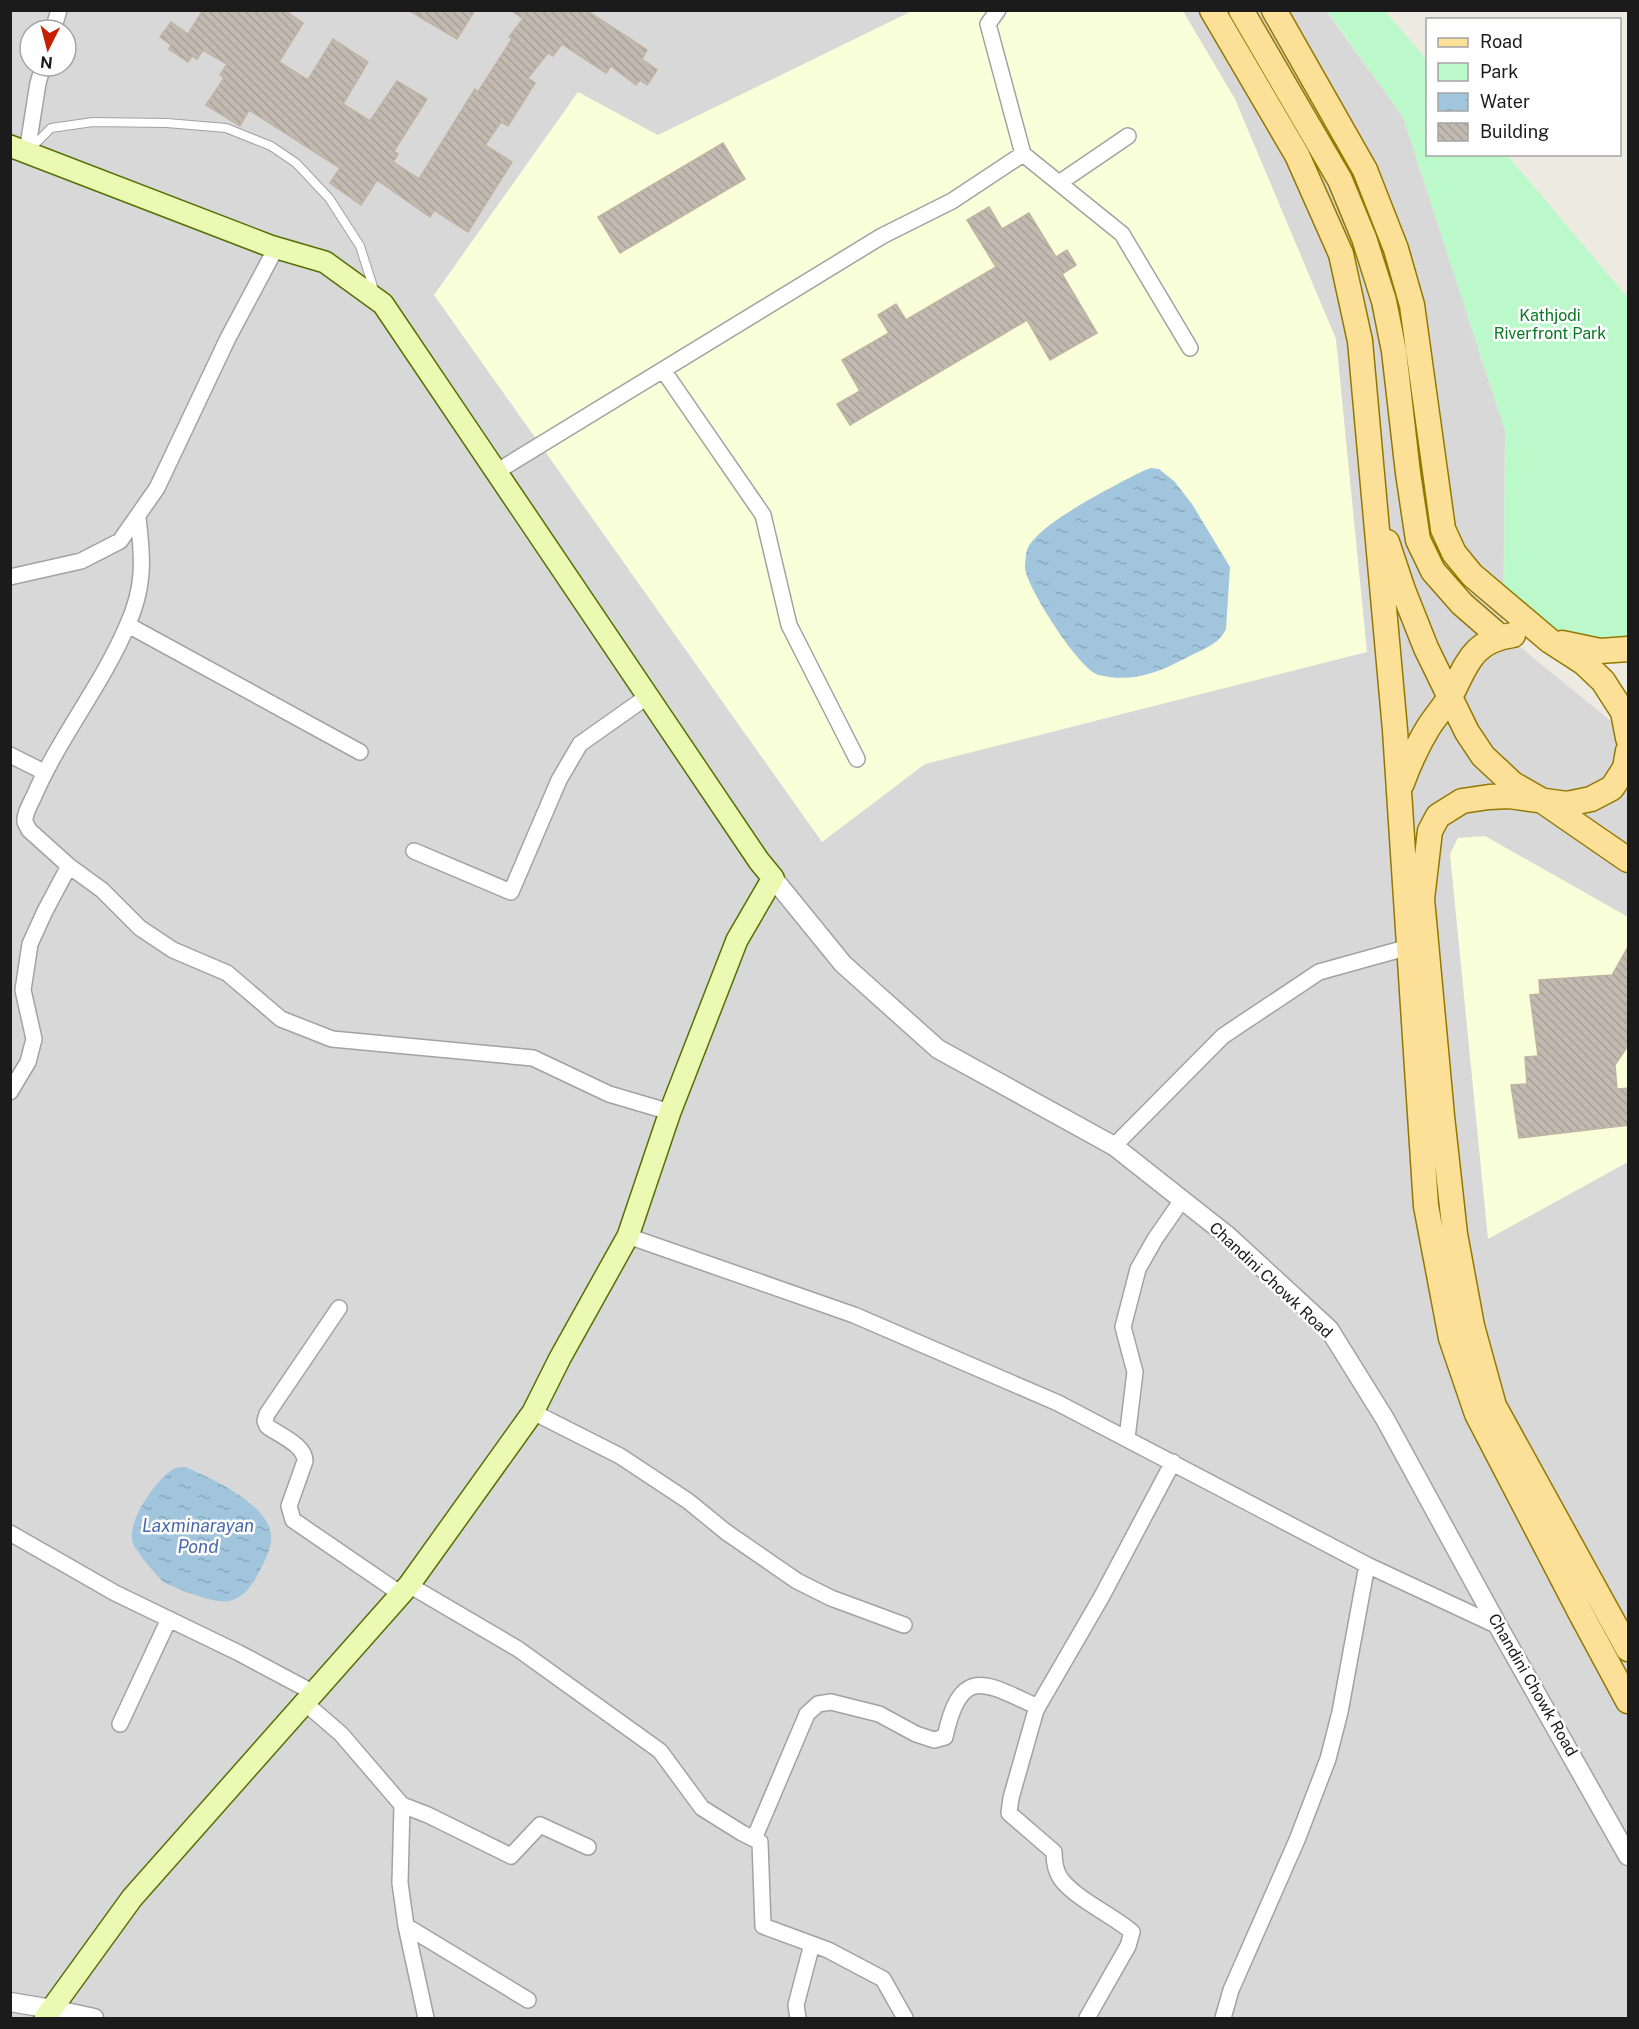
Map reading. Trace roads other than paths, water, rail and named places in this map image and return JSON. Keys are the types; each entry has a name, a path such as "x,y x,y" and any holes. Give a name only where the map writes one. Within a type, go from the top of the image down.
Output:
{"main road":[{"path":"1212,10 1298,155 1341,254 1360,340 1399,791 1426,1206 1451,1338 1477,1414 1629,1701"},
{"path":"1242,10 1340,180 1364,238 1384,301 1394,351 1418,540 1432,571 1462,604 1500,637"},
{"path":"1274,10 1365,170 1396,249 1412,305 1443,529 1454,553 1472,575 1550,641 1584,663 1603,681 1623,712 1629,738"},
{"path":"19,149 276,248 325,262 383,304 759,861 773,878 737,940 670,1112 628,1236 560,1358 533,1412 405,1589 132,1898 49,2014"},
{"path":"1374,503 1403,590 1426,648 1467,732 1483,756 1513,784 1541,800 1629,860"},
{"path":"1399,791 1414,751 1450,696 1467,662 1485,645 1500,637 1521,634 1600,651 1629,649"},
{"path":"1629,751 1625,768 1612,788 1591,799 1568,804 1489,796 1462,801 1438,816 1430,831 1422,899 1455,1234 1472,1326 1494,1406 1629,1649"}],"street":[{"path":"998,10 987,24 1023,154 1122,234 1190,348"},
{"path":"19,149 39,78"},
{"path":"1059,183 1128,136"},
{"path":"496,472 882,236 952,201 1023,154"},
{"path":"10,577 81,561 120,541 157,488 228,338 276,248"},
{"path":"663,370 763,515 789,625 857,759"},
{"path":"138,518 142,580 128,625 44,772 27,811 25,822 29,830 69,866 102,890 140,928 173,950 227,972 281,1019 332,1039 533,1058 609,1094 670,1112"},
{"path":"128,625 360,752"},
{"path":"414,851 511,892 559,780 580,744 648,696"},
{"path":"10,755 44,772"},
{"path":"10,1092 28,1062 34,1039 23,990 30,944 69,866"},
{"name":"Chandini Chowk Road","path":"773,878 843,964 938,1049 1114,1146 1228,1236 1329,1329 1386,1419 1498,1626 1629,1856"},
{"path":"1114,1146 1223,1036 1319,972 1409,947"},
{"path":"1127,1438 1135,1372 1123,1327 1138,1269 1182,1200"},
{"path":"628,1236 854,1315 1058,1403 1368,1565 1498,1626"},
{"path":"339,1308 267,1414 265,1421 267,1426 305,1455 289,1506 293,1520 405,1589 518,1649 660,1751 702,1808 760,1842 763,1926 828,1950 884,1979 904,2019"},
{"path":"533,1412 620,1456 688,1501 743,1544 797,1581 831,1598 904,1625"},
{"path":"1087,2019 1128,1946 1132,1932 1071,1889 1060,1878 1054,1863 1054,1852 1009,1813 1011,1798 1027,1735 1038,1707 1102,1596 1173,1462"},
{"path":"10,1533 114,1593 239,1653 309,1698 402,1805 428,1815 511,1856 540,1825 588,1847"},
{"path":"1222,2019 1231,1990 1297,1840 1328,1759 1340,1712 1368,1565"},
{"path":"120,1724 169,1619"},
{"path":"754,1839 807,1714 818,1704 831,1702 879,1714 934,1740 945,1737 950,1714 961,1693 974,1685 989,1685 1038,1707"},
{"path":"402,1805 400,1883 406,1926 426,2019"},
{"path":"406,1926 528,2000"},
{"path":"798,2019 796,2005 812,1944"},
{"path":"10,2002 49,2014 94,2019"}],"lane":[{"path":"19,149 51,128 93,122 167,123 226,128 271,146 296,163 329,198 360,246 377,300"}],"water":[{"path":"1151,468 1159,469 1174,481 1192,504 1230,567 1226,629 1219,639 1209,646 1154,672 1122,678 1099,675 1090,670 1068,645 1044,610 1025,568 1027,550 1045,529 1061,517"},
{"name":"Laxminarayan Pond","path":"185,1467 239,1495 263,1516 270,1528 271,1540 268,1552 255,1580 239,1597 229,1601 205,1598 164,1582 147,1564 133,1543 134,1524 150,1492 172,1470"}],"park label":[{"name":"Kathjodi Riverfront Park","path":"1550,324"}]}
